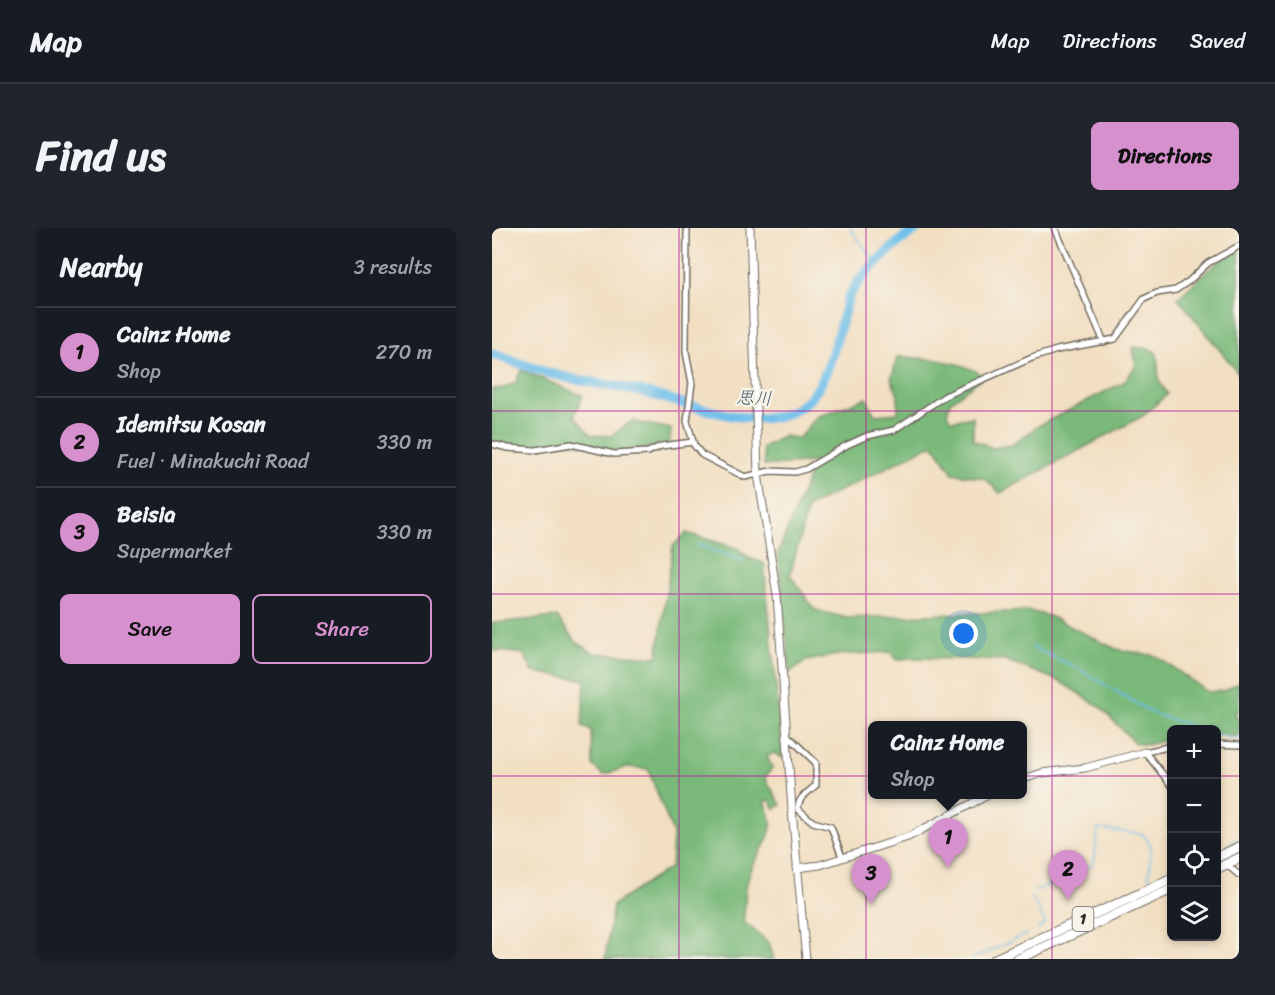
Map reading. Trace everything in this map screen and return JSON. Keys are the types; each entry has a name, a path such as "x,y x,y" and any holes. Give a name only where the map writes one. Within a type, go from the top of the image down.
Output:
{"highway":[{"path":"1221,853 1239,847"},
{"path":"1221,866 1239,858"},
{"name":"1","path":"995,959 1167,881"},
{"name":"1","path":"1018,959 1167,891"}],"street":[{"path":"687,228 686,352 692,383 687,421 693,442 702,454 735,474 745,477 770,471 795,472 806,469 867,436 894,430 930,405 963,387 1057,350 1115,339 1143,299 1157,293 1176,290 1208,263 1239,246"},
{"path":"750,228 758,474 777,595 806,959"},
{"path":"1055,228 1104,342"},
{"path":"492,444 535,450 571,444 614,454 648,452 661,446 693,442"},
{"path":"788,736 816,763 816,785 801,797 795,810"},
{"path":"1221,744 1239,745"},
{"path":"1027,778 1042,773 1085,768 1167,747"},
{"path":"1146,752 1167,779"},
{"path":"797,868 820,865 908,837 982,799"},
{"path":"795,810 813,822 831,827 842,857"},
{"path":"1221,858 1239,875"}],"green space":[{"path":"1239,251 1239,374 1178,298 1214,265"},
{"path":"1133,347 1150,349 1157,353 1159,381 1167,394 1143,416 1000,493 985,479 953,473 933,444 808,507 790,575 815,610 847,618 1029,611 1049,616 1116,649 1156,656 1208,692 1226,690 1239,682 1239,710 1235,713 1239,720 1239,736 1221,735 1221,725 1167,725 1167,740 1146,745 1135,743 1099,706 1059,681 1005,660 909,658 897,660 891,652 837,655 806,661 790,673 778,553 814,462 764,466 763,447 784,436 799,438 817,417 866,398 875,415 898,413 898,395 891,379 898,357 954,363 984,376 950,402 947,414 951,421 973,417 973,440 993,448 1012,445 1040,425 1124,382 1136,366"},
{"path":"521,370 583,396 574,416 591,435 611,436 632,421 671,429 670,442 641,450 618,451 571,443 519,448 492,441 492,389 504,388 516,382"},
{"path":"686,533 737,548 749,558 764,563 783,758 775,753 767,756 772,768 765,778 781,805 775,809 770,800 765,802 770,814 770,833 748,879 743,921 769,943 774,959 605,959 613,905 671,867 673,834 648,769 627,767 603,775 592,765 591,730 582,726 585,680 533,672 524,654 492,650 492,623 557,617 576,642 594,653 657,657 673,546"}],"waterway":[{"path":"850,228 876,263"},
{"name":"思川","path":"492,354 548,373 646,393 733,416 768,418 783,415 804,404 823,379 847,302 858,283 888,251 918,228"},
{"path":"697,545 744,561"},
{"path":"1032,647 1079,669 1154,714 1189,725"},
{"path":"1221,735 1239,739"},
{"path":"1035,891 1092,865 1098,829 1143,834 1151,845 1149,877 1152,879 1167,872"},
{"path":"1226,846 1239,839"},
{"path":"1032,897 1045,923 1038,929"},
{"path":"972,959 1027,934"}],"place":[{"name":"Cainz Home","path":"948,868"},
{"name":"Idemitsu Kosan","path":"1068,900"},
{"name":"Beisia","path":"871,904"}]}
